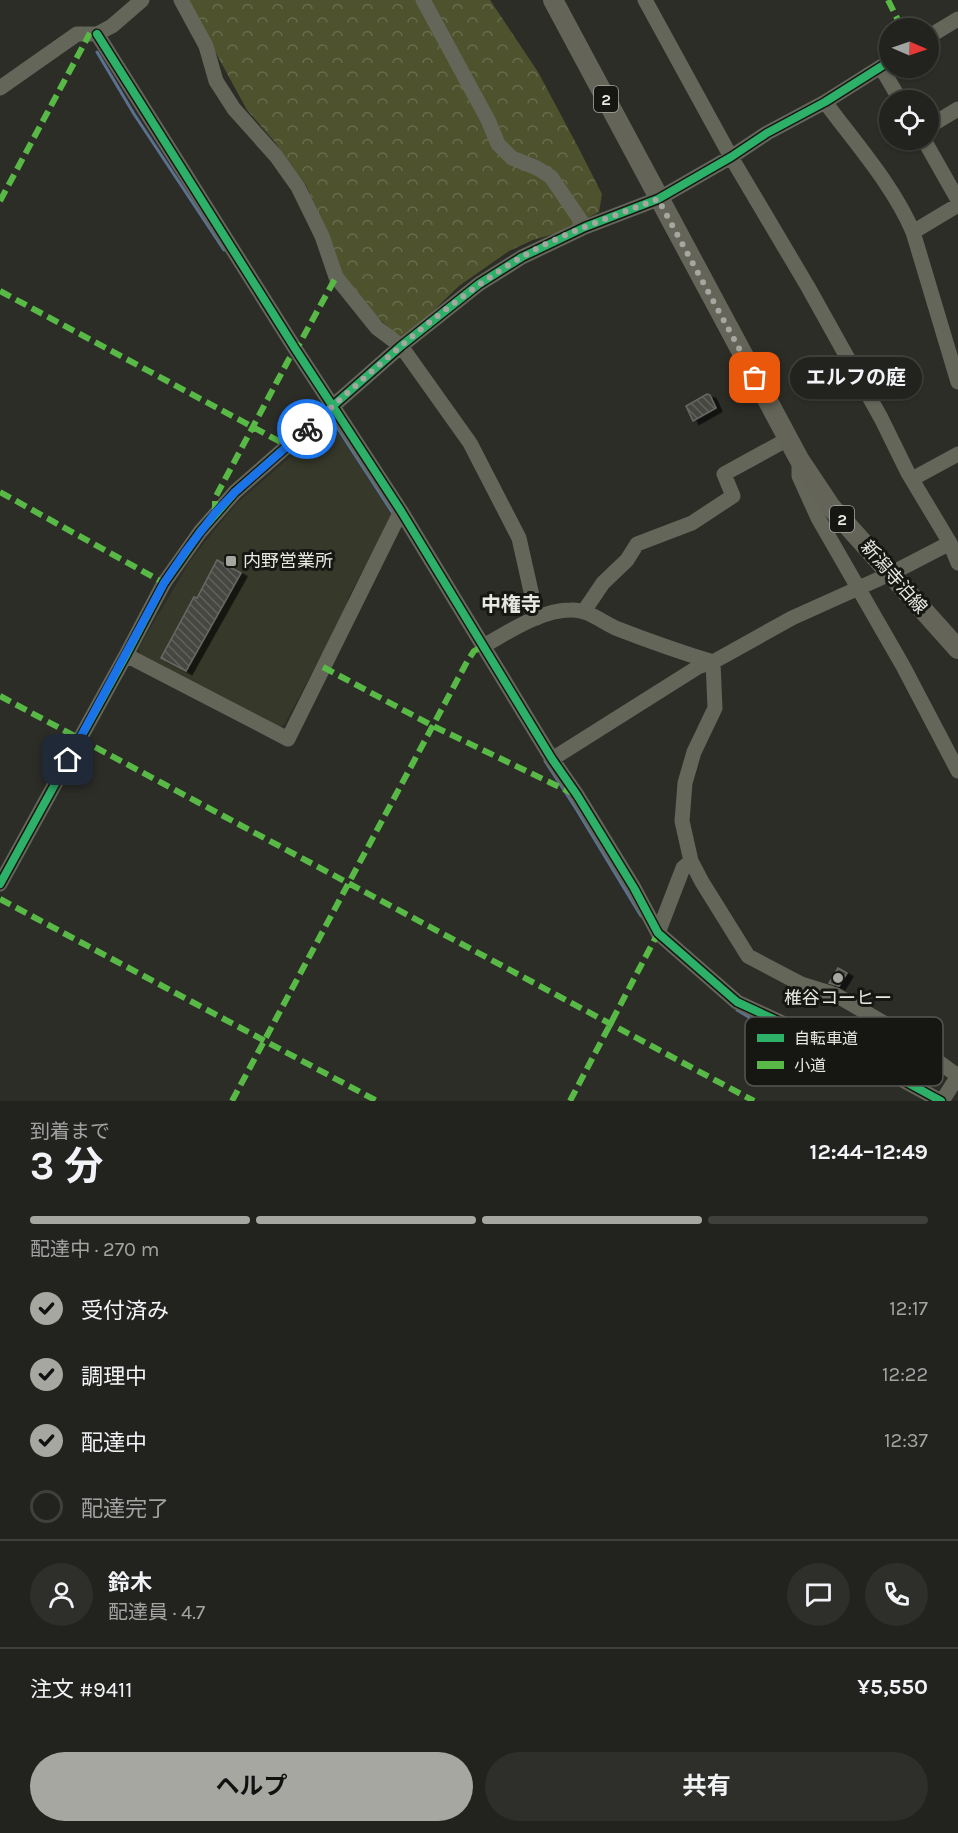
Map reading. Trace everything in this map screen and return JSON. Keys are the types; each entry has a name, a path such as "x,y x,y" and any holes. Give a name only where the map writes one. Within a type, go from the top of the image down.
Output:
{"main road":[{"name":"新潟寺泊線","path":"553,0 799,459 831,507 958,649"}],"street":[{"path":"0,88 77,34 98,34 112,26 142,0"},
{"path":"181,0 206,46 216,81 234,109 276,156 298,187 322,236 336,277 377,328 400,346 470,443 519,538 537,618"},
{"path":"423,0 488,120 498,144 512,158 537,168 551,177 585,227"},
{"path":"645,0 731,157 808,287 881,418 912,479 950,543 958,563"},
{"path":"939,30 958,19"},
{"path":"98,34 113,61 401,511 552,759 634,888 658,933 737,1002 769,1017"},
{"path":"0,884 164,583 215,513 235,492 400,346 488,279 522,257 585,227 658,199 731,157 767,133 825,102 879,68"},
{"path":"825,102 896,198 913,232 958,382"},
{"path":"939,120 958,109"},
{"path":"930,150 958,200"},
{"path":"913,232 958,206"},
{"path":"584,611 603,583 627,560 637,544 692,523 733,496 724,474 788,439"},
{"path":"912,479 958,454"},
{"path":"799,459 799,476 818,519 903,666 958,771"},
{"path":"126,656 288,739 401,511"},
{"path":"552,759 698,667 712,662 792,618 892,573 950,543"},
{"path":"483,646 537,618 571,609 584,611 614,627 667,648 712,662"},
{"path":"712,662 715,708 694,752 685,783 682,821 691,861 748,956 801,984 836,995 874,1017"},
{"path":"658,933 683,868 691,861"},
{"path":"914,1086 941,1101 958,1076 943,1065"}],"shaded area":[{"name":"内野営業所","path":"331,421 393,516 349,596 344,613 284,725 276,727 141,654 138,649 190,561 237,503"}],"green space":[{"path":"187,0 490,0 538,72 578,147 602,194 599,212 563,231 533,240 509,251 459,286 402,341 343,283 326,230 306,185 274,141 247,110"}],"building":[{"path":"707,394 710,395 716,408 693,421 686,406"},
{"path":"217,560 241,573 186,671 161,658"},
{"name":"椎谷コーヒー","path":"838,968 847,973 839,986 829,983"}],"waterway":[{"path":"97,52 134,114 224,250"},
{"path":"329,415 394,515"},
{"path":"545,761 641,916"},
{"path":"737,1010 749,1017"}],"marked path":[{"path":"888,0 897,18"},
{"path":"0,201 90,33"},
{"path":"215,513 215,498 289,359 336,277"},
{"path":"0,291 288,446"},
{"path":"0,492 164,583"},
{"path":"232,1101 468,660 474,651 483,646"},
{"path":"323,667 433,726 572,793"},
{"path":"0,696 754,1101"},
{"path":"0,899 377,1101"},
{"path":"570,1101 658,933"}],"cycle path":[{"path":"97,34 296,350 401,511 552,759 634,888 658,933 737,1002 769,1017"},
{"path":"0,884 164,583 200,532 235,492 401,346 479,284 522,257 585,227 658,199 879,68"},
{"path":"914,1086 941,1101"}],"way so far":[{"path":"307,429 400,346 479,284 522,257 585,227 658,199 755,378"}],"place":[{"name":"エルフの庭","path":"755,378"},
{"name":"内野営業所","path":"231,561"},
{"name":"椎谷コーヒー","path":"838,978"}],"district":[{"name":"中権寺","path":"511,604"}],"route":[{"path":"68,760 164,583 185,552 215,513 235,492 307,429"}]}
